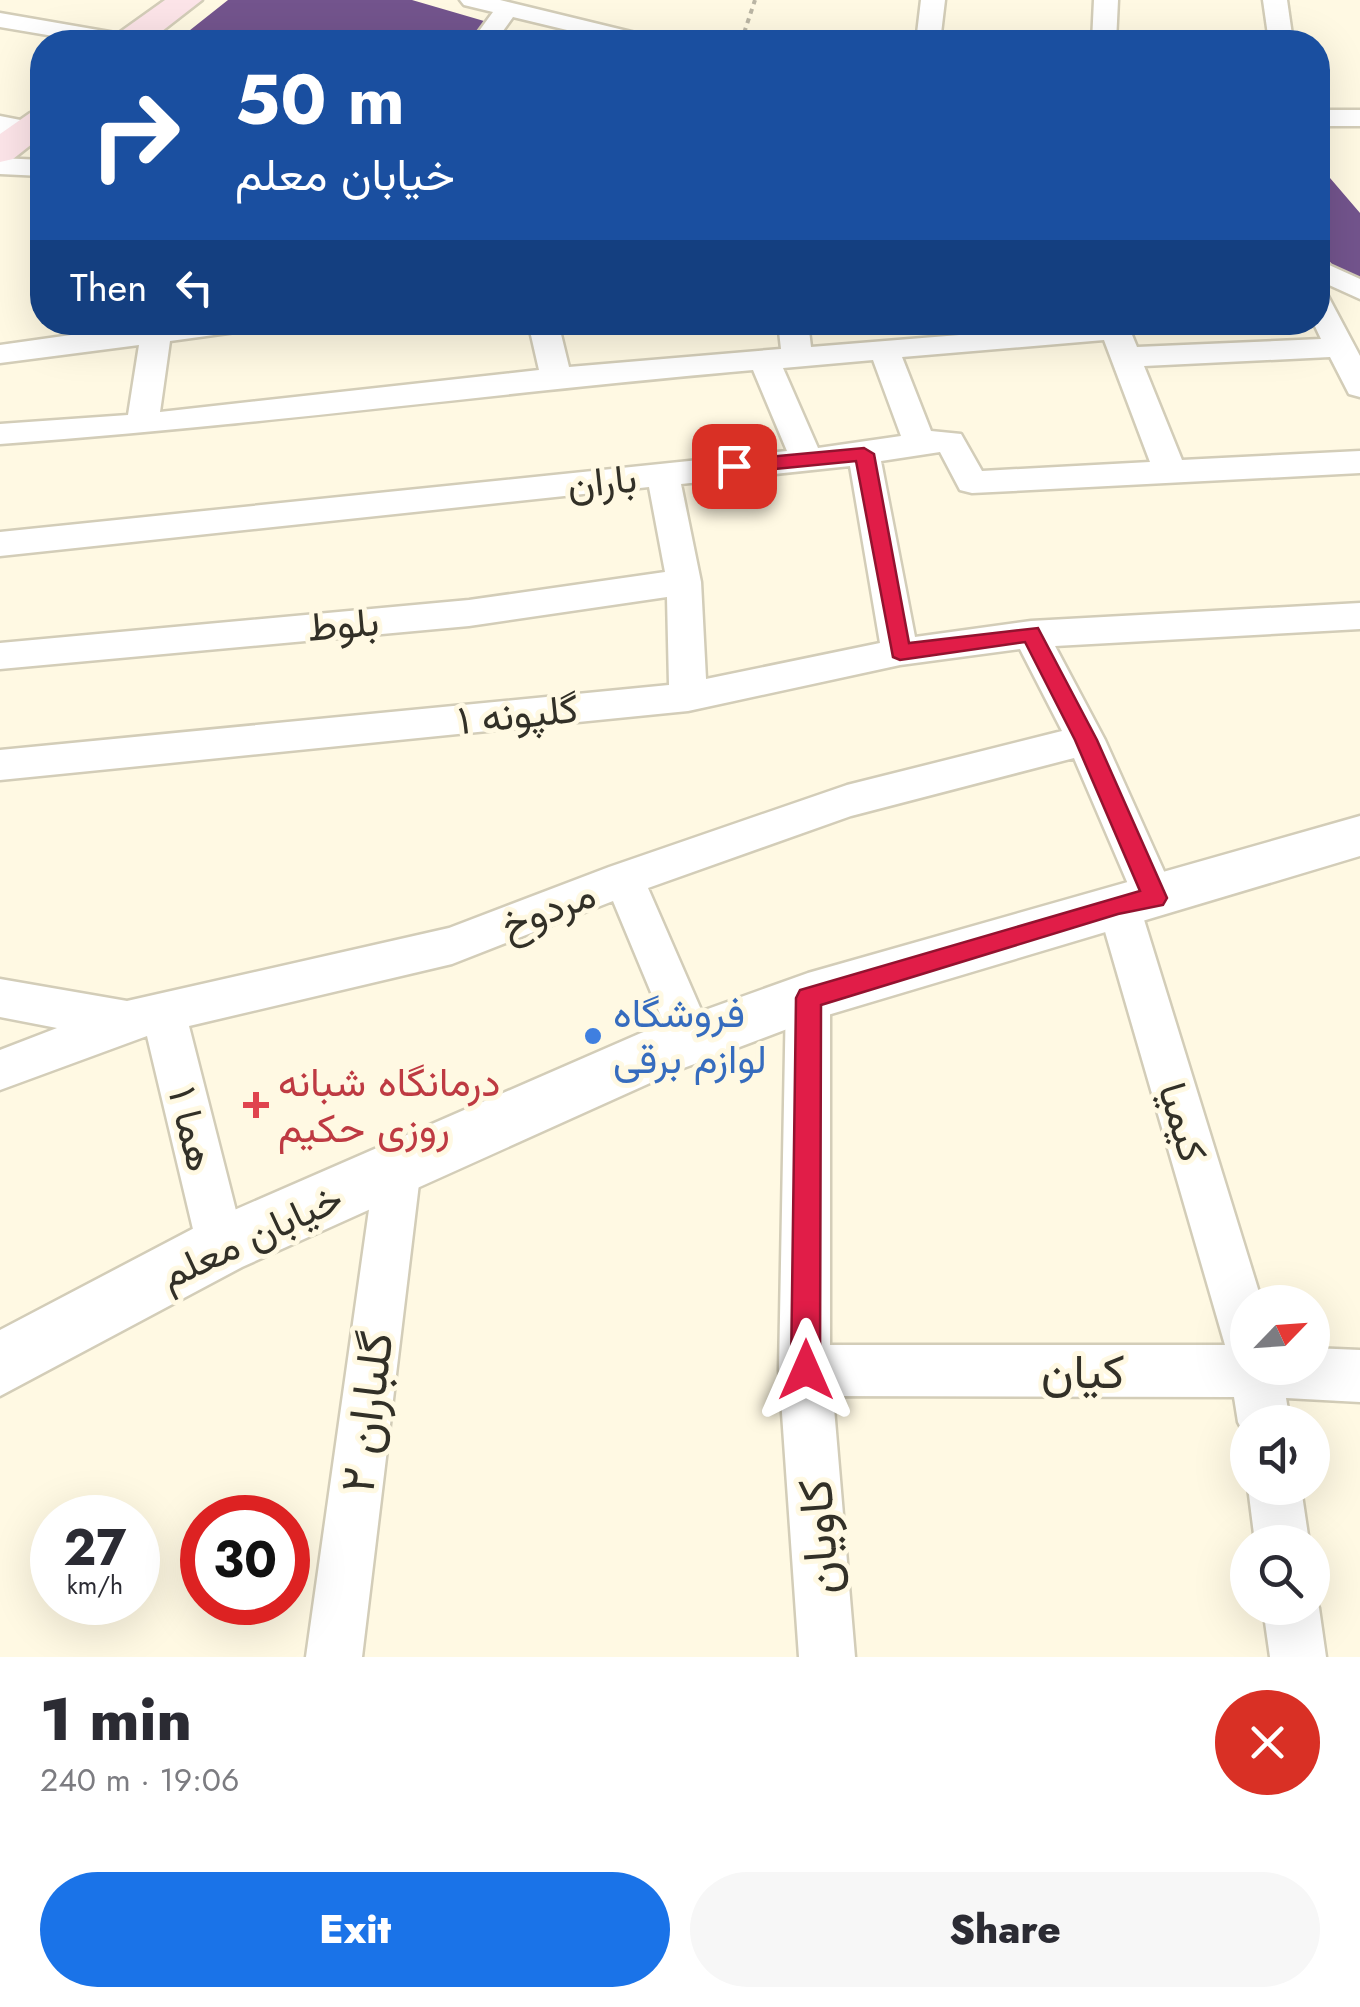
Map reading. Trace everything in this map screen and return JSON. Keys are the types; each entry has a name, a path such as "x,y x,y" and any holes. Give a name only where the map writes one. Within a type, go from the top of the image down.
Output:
{"main road":[{"path":"145,30 186,0"},
{"path":"0,151 24,126"}],"street":[{"path":"36,26 60,0"},
{"path":"472,0 570,30"},
{"path":"929,30 933,0"},
{"path":"1105,30 1106,0"},
{"path":"1275,0 1279,30"},
{"path":"491,30 507,8"},
{"path":"0,20 59,30"},
{"path":"1330,118 1360,118"},
{"path":"0,166 30,167"},
{"path":"1330,275 1360,290"},
{"path":"1330,324 1360,387"},
{"path":"0,354 78,335"},
{"path":"142,424 156,335"},
{"path":"546,335 556,378"},
{"path":"794,335 797,359"},
{"path":"0,434 142,424 556,378 884,350 916,335"},
{"path":"985,335 1342,347"},
{"path":"1118,337 1170,471"},
{"path":"884,350 918,442 950,441 972,482 1360,462"},
{"path":"764,360 806,458"},
{"name":"باران","path":"0,544 864,454 918,442"},
{"path":"864,454 900,652"},
{"path":"663,475 684,582 688,697"},
{"name":"بلوط","path":"0,656 468,613 684,582"},
{"name":"گلپونه ۱","path":"0,765 688,697 900,652 1031,634 1360,616"},
{"name":"کیمیا","path":"1031,634 1086,740 1136,901 1234,1285"},
{"name":"مردوخ","path":"0,998 145,1016 452,946 624,879 847,801 1086,740"},
{"name":"خیابان معلم","path":"0,1364 220,1246 662,1050 808,998 1360,836"},
{"path":"624,879 680,1012"},
{"name":"کاویان","path":"808,998 806,1370 827,1657"},
{"path":"0,1070 145,1016"},
{"name":"هما ۱","path":"145,1016 220,1246"},
{"name":"گلباران ۲","path":"334,1657 398,1167"},
{"name":"کیان","path":"806,1370 1230,1361"},
{"name":"کیان","path":"1330,1372 1360,1376"},
{"path":"1293,1625 1298,1657"}],"path":[{"path":"745,30 755,0"}],"building":[{"path":"228,0 412,0 484,21 478,30 190,30"},
{"path":"1330,178 1360,213 1360,279 1337,271 1330,262"}],"place":[{"name":"فروشگاه لوازم برقی","path":"593,1036"},
{"name":"درمانگاه شبانه روزی حکیم","path":"256,1105"}],"route":[{"path":"734,466 864,454 900,652 1031,634 1086,740 1155,898 1118,904 808,998 806,1370"}]}
